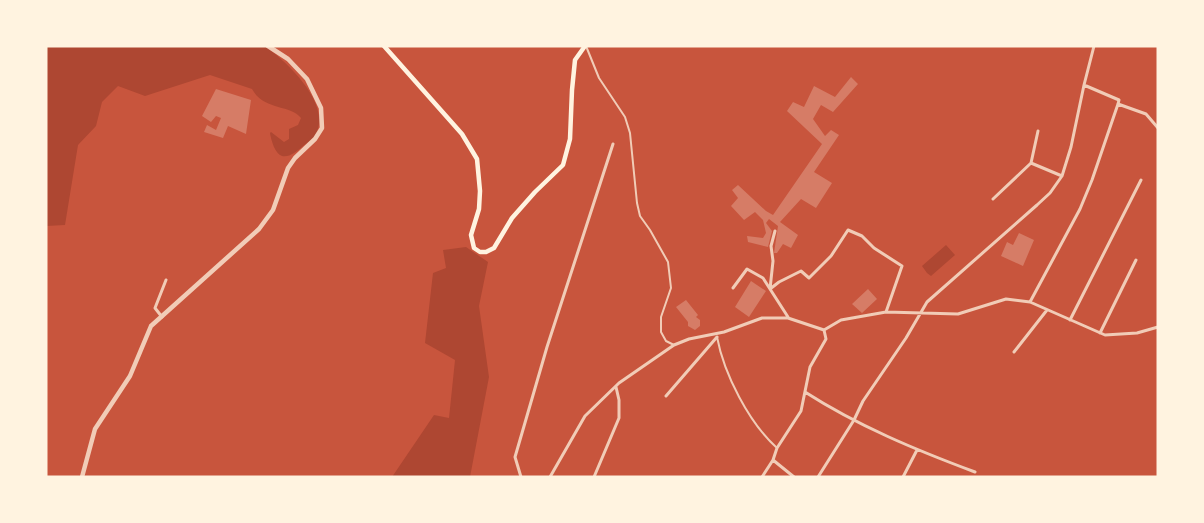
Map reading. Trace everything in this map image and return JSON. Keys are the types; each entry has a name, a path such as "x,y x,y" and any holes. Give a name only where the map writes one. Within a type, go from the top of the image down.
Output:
{"main road":[{"path":"384,46 462,134 477,159 480,191 479,209 471,235 474,248 480,252 486,252 494,248 506,227 518,212 563,166 570,139 575,60 586,46"}],"street":[{"path":"82,477 95,429 130,376 151,326 259,229 273,210 288,168 295,158 315,139 322,128 320,108 307,79 288,60 268,46"},
{"path":"818,477 854,420 863,401 922,313 927,302 1050,193 1062,176 1071,147 1094,46"},
{"path":"1030,302 1080,209 1095,172 1118,104 1118,100 1084,85"},
{"path":"1118,104 1146,114 1158,128"},
{"path":"993,199 1032,163 1038,131"},
{"path":"521,477 515,457 547,348 613,144"},
{"path":"1032,163 1062,176"},
{"path":"1070,320 1141,180"},
{"path":"770,289 802,271 809,278 812,276 831,256 848,230 862,236 874,248 902,266 886,312"},
{"path":"770,289 773,261 772,246 775,231"},
{"path":"1100,333 1136,260"},
{"path":"733,288 747,269 763,278 788,318"},
{"path":"163,317 155,308 166,280"},
{"path":"550,477 585,416 616,386 674,345 716,332 724,332 762,318 788,318 824,330 841,320 886,312 958,314 1006,299 1030,302 1105,335 1137,333 1158,327"},
{"path":"1014,352 1047,310"},
{"path":"762,477 773,460 777,448 801,411 810,367 826,340 824,330"},
{"path":"666,396 717,338"},
{"path":"594,477 618,418 619,400 616,386"},
{"path":"805,392 854,420 917,450 975,472"},
{"path":"903,477 917,450"},
{"path":"773,460 794,477"}],"lane":[{"path":"586,46 599,78 621,109 630,133 640,216 668,262 671,288 661,317 661,332 666,342 674,345"},
{"path":"716,332 719,349 728,372 747,411 769,441 777,448"}],"shaded area":[{"path":"46,46 265,46 285,63 306,86 314,99 319,125 311,140 293,154 282,156 275,150 270,133 284,142 289,139 289,129 298,125 301,118 290,111 263,101 252,89 210,75 145,96 118,86 102,102 96,126 78,145 65,225 46,226"},
{"path":"946,245 955,255 931,276 922,266"},
{"path":"466,247 488,262 479,306 489,377 470,477 392,477 434,415 449,418 455,360 425,343 433,273 446,268 443,250"}],"building":[{"path":"851,77 858,84 833,112 821,105 813,119 825,136 831,130 839,135 814,172 832,183 816,208 801,199 780,222 798,235 791,248 783,244 777,253 774,253 778,226 769,219 766,223 772,231 768,247 748,242 747,236 763,238 766,233 763,220 755,212 744,220 731,206 738,198 732,190 738,185 766,211 773,215 822,144 787,111 793,102 804,107 814,86 835,97"},
{"path":"216,89 251,100 246,134 228,126 223,138 204,132 207,125 216,130 221,118 216,116 211,122 202,116"},
{"path":"1019,233 1034,240 1023,266 1001,256 1007,242 1013,245"},
{"path":"751,281 766,291 749,317 735,307"},
{"path":"868,289 877,299 862,313 852,304"},
{"path":"686,300 698,315 696,317 700,320 700,326 695,330 688,326 688,322 676,307"}]}
